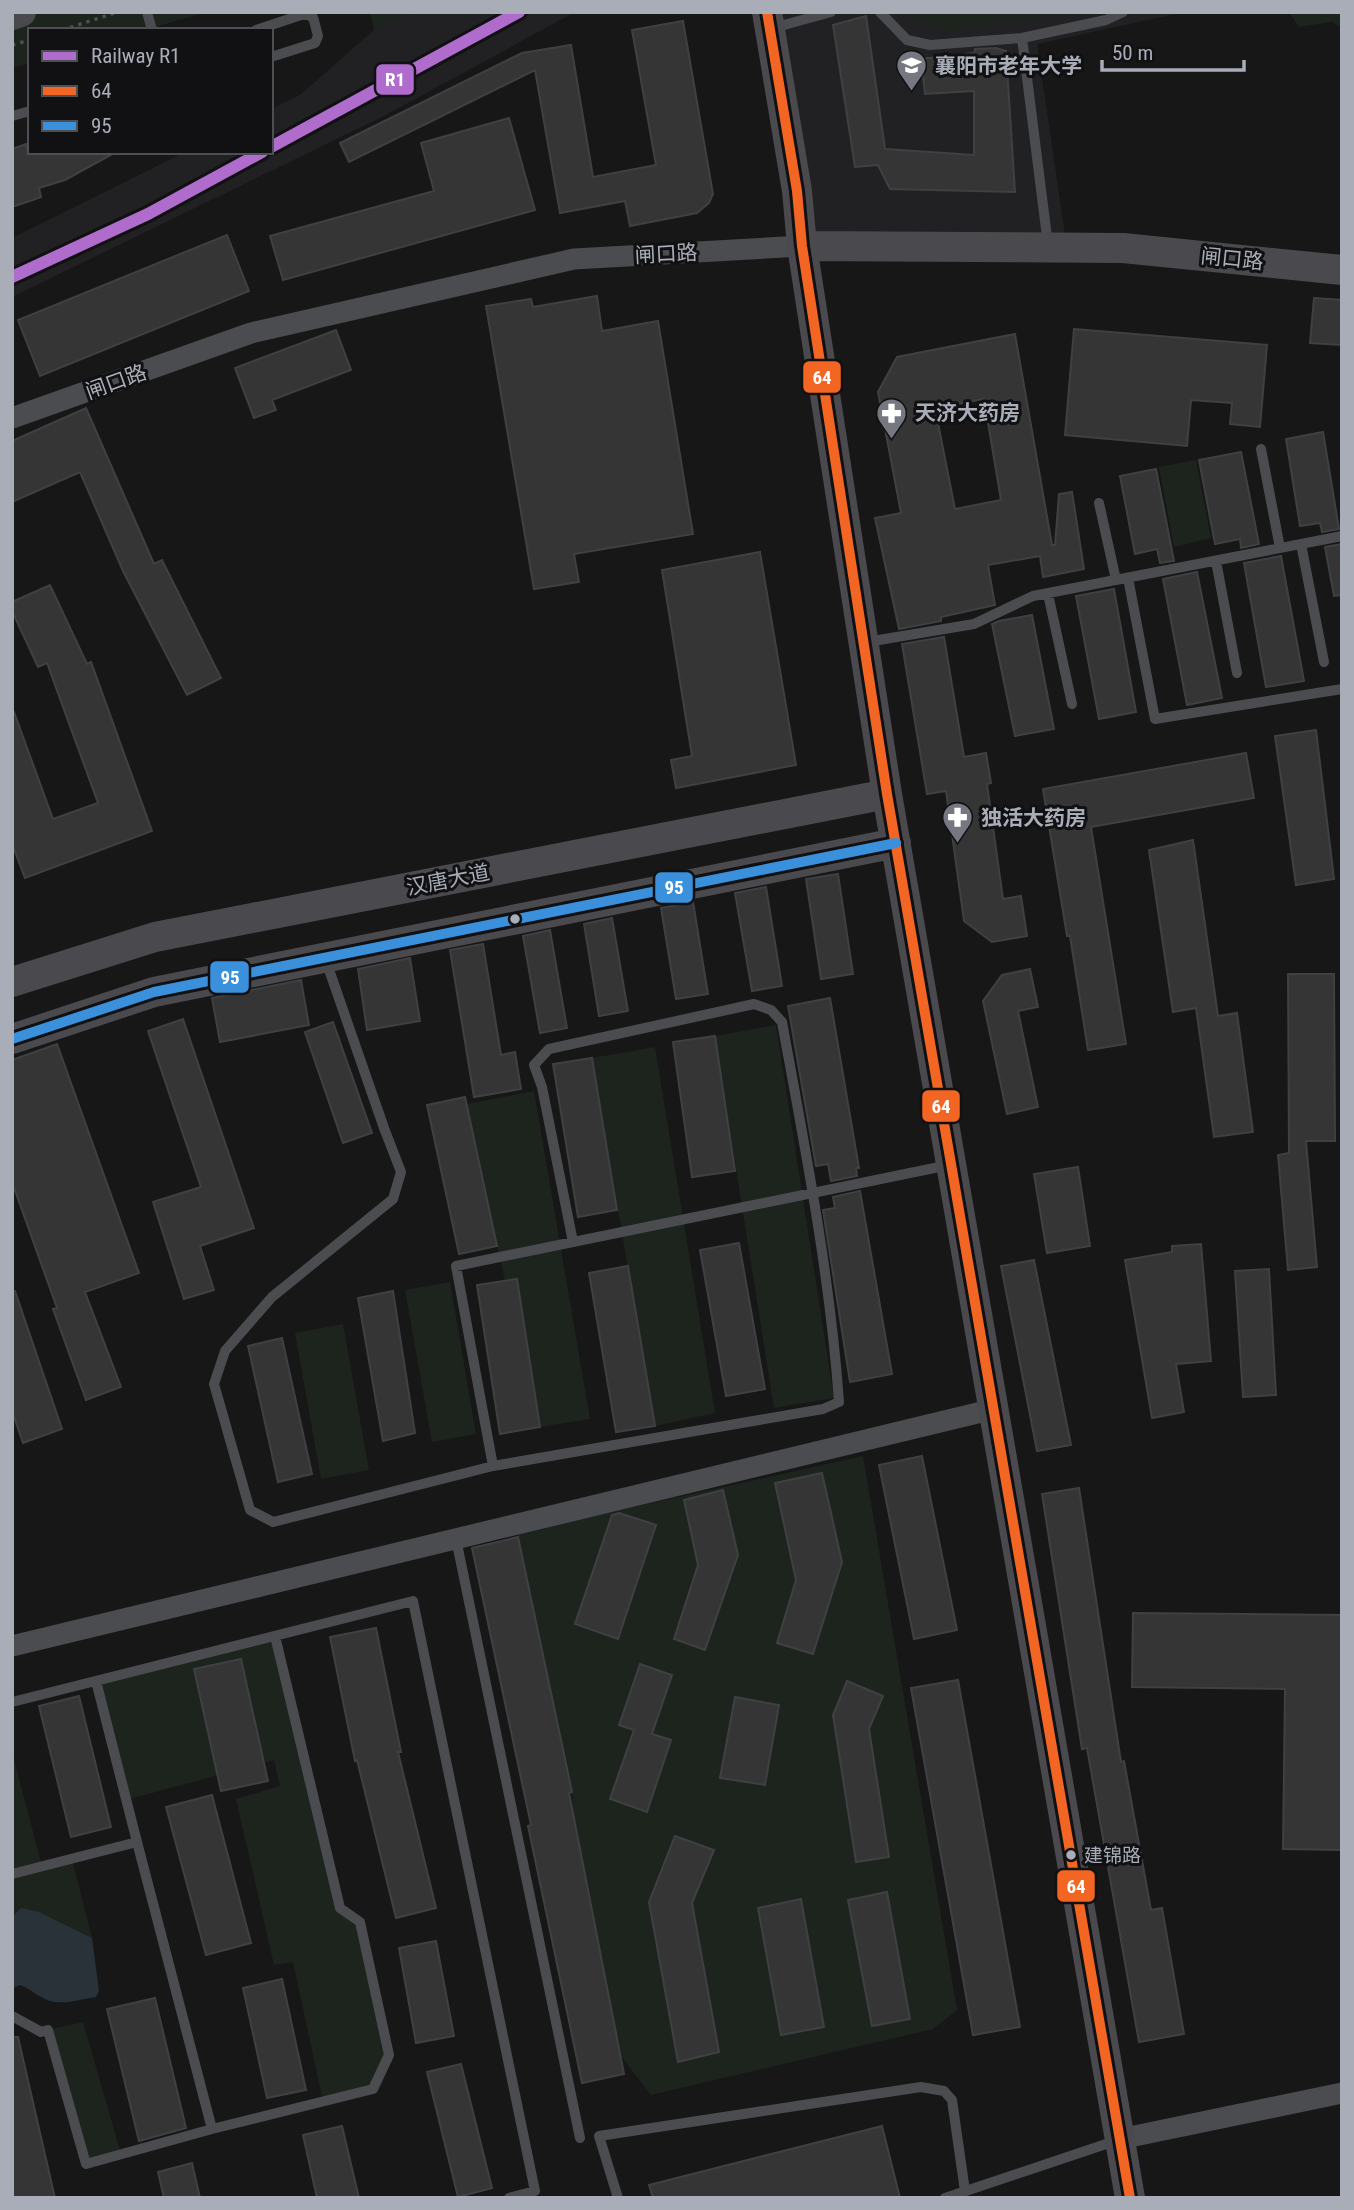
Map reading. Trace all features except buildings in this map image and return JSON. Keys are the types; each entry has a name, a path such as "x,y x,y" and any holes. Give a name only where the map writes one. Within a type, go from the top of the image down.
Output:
{"street":[{"path":"12,15 22,12"},
{"path":"768,20 797,191 802,246 887,794 1130,2198"},
{"name":"闸口路","path":"12,418 251,333 574,259 802,246 1123,248 1342,270"},
{"name":"汉唐大道","path":"12,982 155,937 887,794"},
{"path":"12,1039 153,992 896,844"},
{"path":"12,1646 994,1409"},
{"path":"1120,2139 1342,2093"}],"lane":[{"path":"768,20 831,12"},
{"path":"880,12 907,40 930,45 1022,38 1106,20 1123,12"},
{"path":"262,28 304,14 313,17 318,36 315,43 273,56"},
{"path":"1022,38 1049,248"},
{"path":"1261,449 1280,548"},
{"path":"1099,503 1122,579 1155,719 1342,689"},
{"path":"864,642 974,624 1032,596 1342,536"},
{"path":"1301,544 1324,662"},
{"path":"1216,561 1237,673"},
{"path":"1048,594 1072,705"},
{"path":"325,958 401,1172 393,1199 272,1297 225,1351 214,1384 250,1510 273,1522 493,1466 823,1409 839,1402 834,1332 813,1193 782,1022 771,1010 754,1004 549,1049 534,1065 542,1087 573,1242"},
{"path":"493,1466 456,1266 951,1164"},
{"path":"456,1539 580,2138"},
{"path":"12,1702 413,1601 535,2191 509,2198"},
{"path":"12,2015 41,2032 48,2030 86,2164 373,2089 389,2055 360,1922 340,1908 275,1636"},
{"path":"96,1681 212,2129"},
{"path":"12,1874 137,1842"},
{"path":"618,2198 599,2136 921,2087 944,2091 952,2100 965,2191"},
{"path":"947,2197 1120,2139"}],"path":[{"path":"68,28 118,12"}],"shaded area":[{"path":"12,12 206,12 152,28 28,28 28,64 12,68"},
{"path":"370,12 415,12 374,30"},
{"path":"415,12 575,12 384,116 12,297 12,238 181,154 273,154 273,108 300,95 374,30"},
{"name":"襄阳市老年大学","path":"767,12 1185,12 1037,44 1067,248 802,246"},
{"path":"906,12 1075,12 944,31 915,22"},
{"path":"1289,12 1342,12 1342,27 1331,22 1299,27"},
{"path":"1196,460 1211,538 1174,547 1159,467"},
{"path":"776,1025 834,1398 774,1408 715,1036"},
{"path":"655,1047 715,1413 655,1426 592,1058"},
{"path":"534,1091 590,1419 540,1427 517,1279 505,1281 467,1104"},
{"path":"450,1282 476,1434 432,1442 405,1290"},
{"path":"343,1324 369,1470 321,1479 295,1333"},
{"path":"863,1456 957,2010 933,2029 651,2095 621,2056 573,1815 572,1792 517,1533"},
{"path":"275,1636 340,1908 360,1922 389,2055 373,2089 323,2101 293,1962 274,1965 236,1799 280,1786 274,1760 126,1800 96,1681"},
{"path":"12,1752 42,1866 72,1859 92,1938 39,1912 16,1913 12,1917"},
{"path":"21,1908 39,1912 92,1938 99,1991 96,1997 56,2002 46,2000 20,1985 15,1987 12,1994 12,1917"},
{"path":"83,2022 121,2154 86,2164 48,2030"}],"rail line":[{"name":"R1","path":"273,146 519,12"},
{"name":"R1","path":"12,277 148,214 258,154"}],"transit line":[{"name":"64","path":"767,12 797,191 802,246 887,794 1130,2198"},
{"name":"95","path":"12,1039 154,992 896,843"}],"place":[{"name":"襄阳市老年大学","path":"912,93"},
{"name":"天济大药房","path":"892,440"},
{"name":"独活大药房","path":"958,845"},
{"name":"建锦路","path":"1071,1855"}]}
